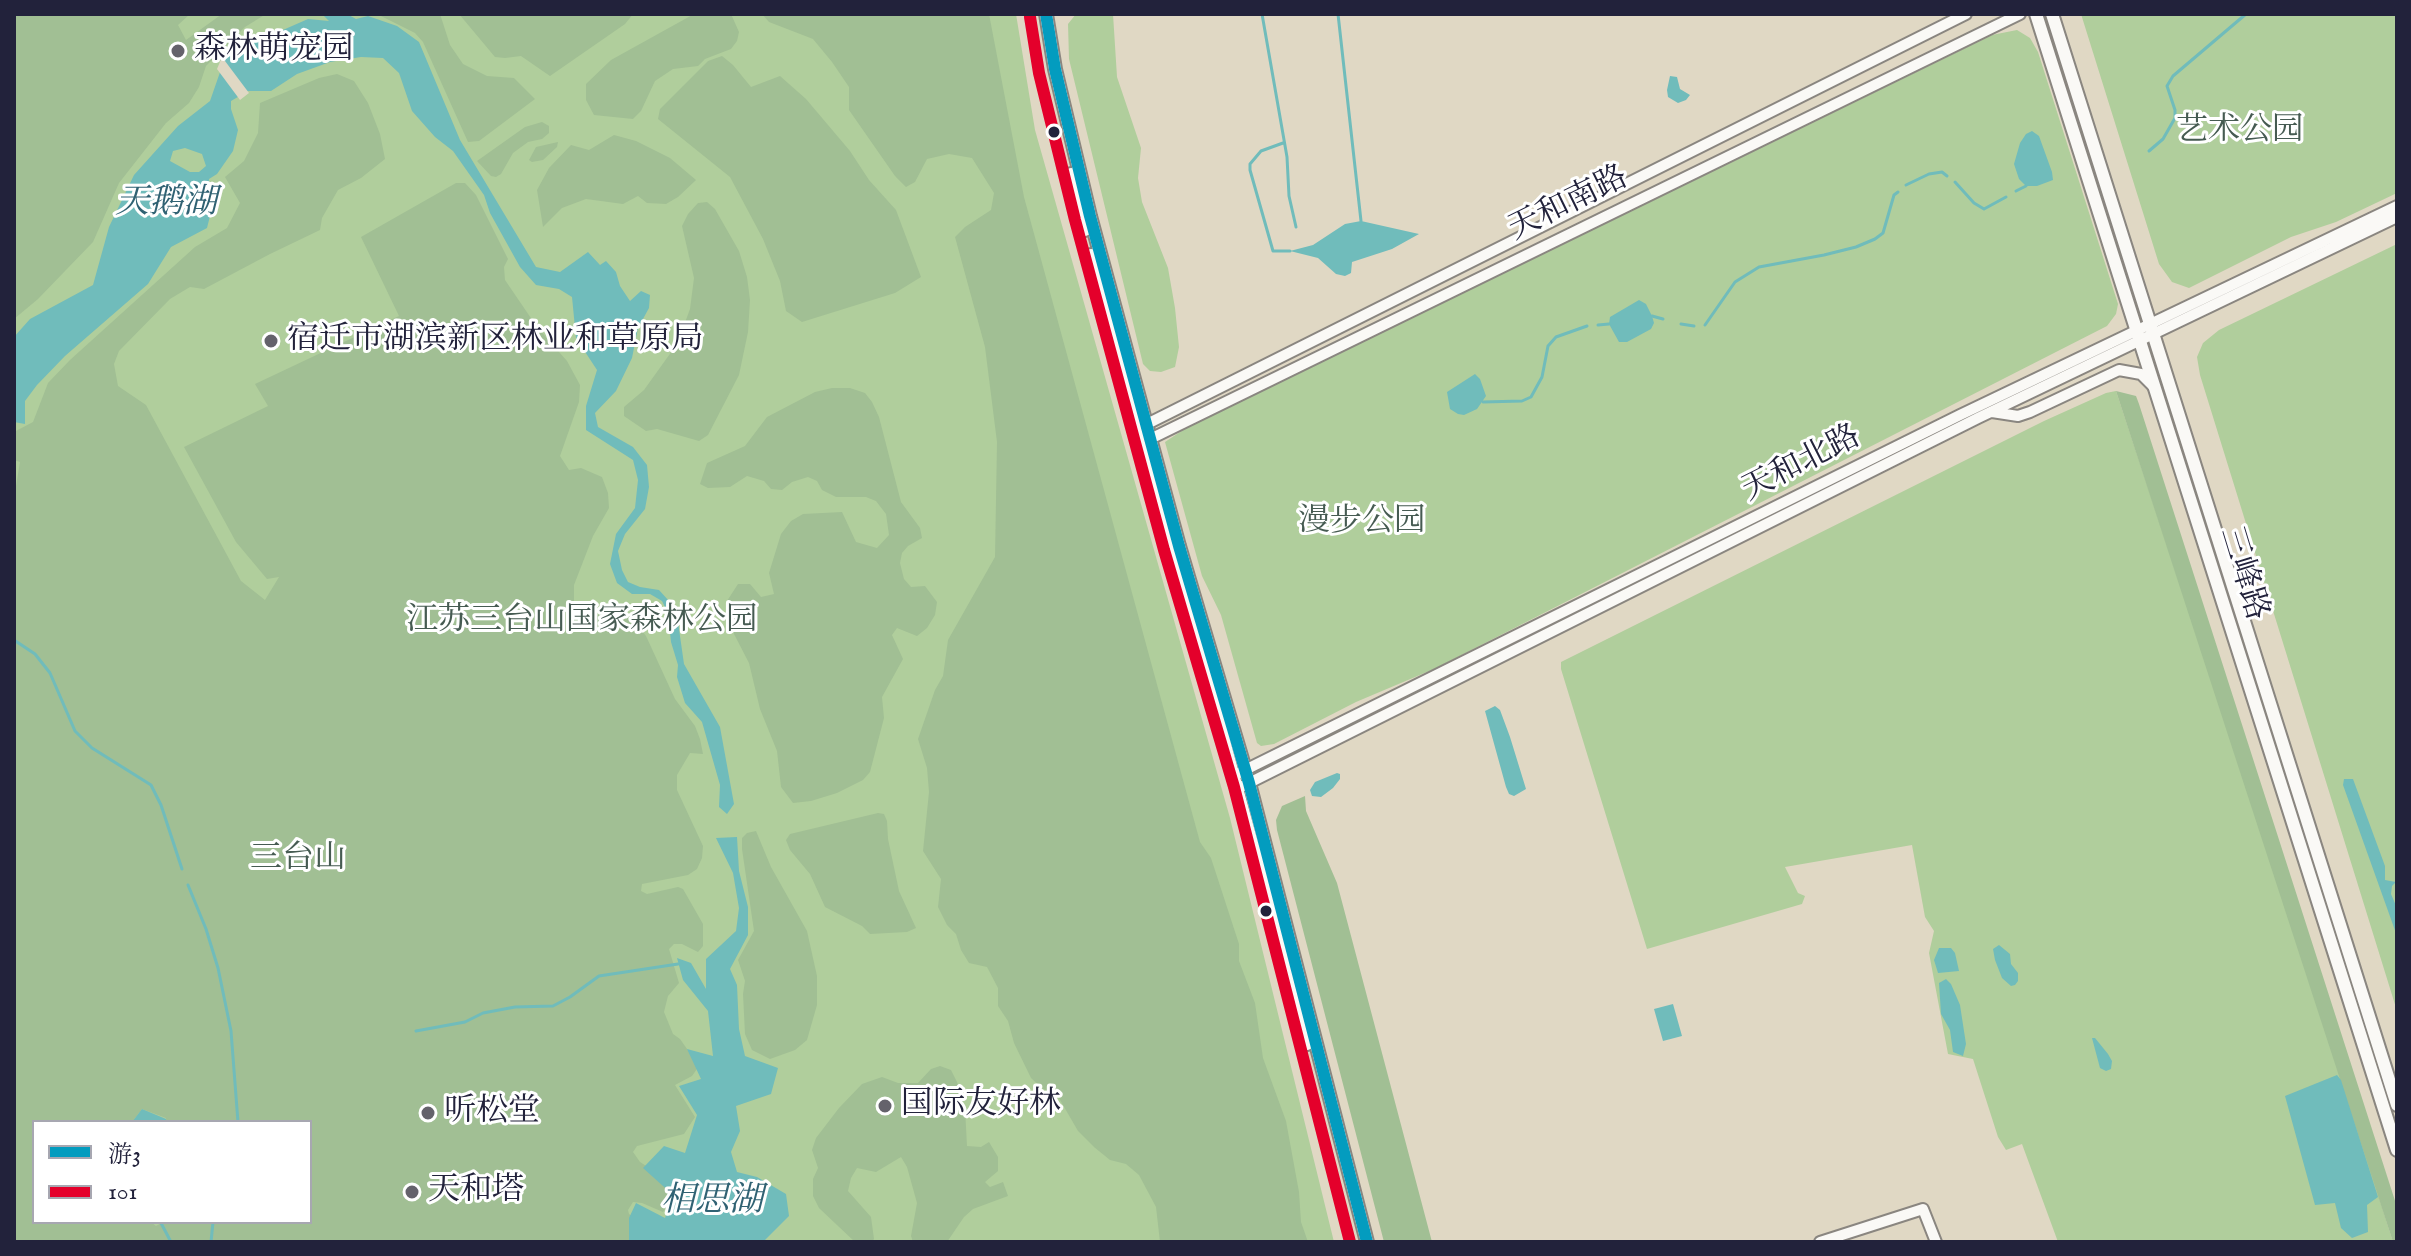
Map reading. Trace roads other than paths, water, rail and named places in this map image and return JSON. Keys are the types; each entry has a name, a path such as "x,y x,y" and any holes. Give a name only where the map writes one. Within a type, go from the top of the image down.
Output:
{"main road":[{"path":"1039,14 1079,210 1241,779 1367,1242"},
{"path":"1046,14 1055,69 1144,434"},
{"name":"三峰路","path":"2036,14 2255,653 2397,1105"},
{"name":"三峰路","path":"2052,14 2145,332 2158,391 2397,1150"},
{"path":"1241,779 1359,1242"}],"street":[{"name":"天和南路","path":"1144,434 1966,14"},
{"name":"天和南路","path":"1144,434 2020,14"},
{"name":"天和北路","path":"1241,779 1990,412 2397,206"},
{"name":"天和北路","path":"1241,779 1948,421 2397,217"},
{"path":"1990,412 2018,416 2119,370 2141,374 2158,391"},
{"path":"1820,1242 1835,1240 1923,1209 1936,1242"}],"water":[{"name":"天鹅湖","path":"322,14 347,14 356,19 368,16 397,26 419,42 460,140 536,267 560,272 588,252 600,265 606,261 616,272 620,286 630,301 641,291 650,295 649,308 638,328 632,358 616,391 595,413 598,427 633,447 647,465 649,487 645,509 625,534 618,551 622,570 628,582 659,590 669,601 678,622 684,664 720,727 734,804 727,814 719,807 720,785 702,722 685,703 677,677 678,665 671,642 668,613 662,601 650,594 632,594 617,583 610,564 616,534 635,508 638,480 633,460 586,430 586,406 597,370 576,338 572,297 559,289 536,285 520,267 490,213 484,195 453,151 435,137 412,111 399,73 383,58 361,57 330,62 297,74 271,91 248,91 231,101 238,130 233,151 217,174 209,179 211,212 207,228 171,247 148,284 65,356 37,385 25,401 25,424 14,422 14,337 30,319 93,285 109,227 134,175 178,126 210,101 226,55 308,19 329,21","holes":["185,148 202,154 206,166 199,172 190,172 170,161 173,151"]},
{"path":"1670,76 1677,77 1680,89 1690,95 1686,100 1678,103 1668,97"},
{"path":"2032,131 2039,136 2053,180 2026,186 2019,179 2014,164 2020,143"},
{"path":"1361,221 1419,234 1392,249 1352,262 1351,273 1345,276 1336,274 1318,258 1290,251 1313,245 1345,224"},
{"path":"1639,300 1646,304 1654,323 1651,329 1627,342 1619,342 1609,324 1610,317"},
{"path":"1475,374 1486,396 1477,409 1464,415 1458,414 1450,409 1447,392"},
{"path":"1495,706 1500,710 1526,789 1514,796 1509,794 1506,787 1485,711"},
{"path":"1337,773 1340,779 1333,788 1321,797 1312,796 1310,790 1315,782"},
{"path":"2344,779 2353,779 2385,866 2385,880 2396,882 2391,894 2397,908 2397,936 2343,785"},
{"name":"相思湖","path":"737,837 739,871 748,907 748,935 730,969 737,985 739,1029 745,1056 778,1068 771,1094 736,1106 740,1131 731,1152 737,1172 757,1177 786,1194 789,1216 763,1242 629,1242 629,1218 636,1203 665,1218 673,1195 643,1168 664,1146 685,1153 697,1115 679,1086 701,1079 687,1049 713,1056 708,1011 683,980 677,958 691,963 706,989 706,959 736,931 739,908 733,873 716,838"},
{"path":"1999,945 2010,954 2011,964 2018,973 2015,985 2011,986 2002,978 1993,949"},
{"path":"1939,948 1951,948 1959,971 1938,973 1934,960"},
{"path":"1946,979 1960,1005 1966,1044 1963,1056 1953,1052 1950,1030 1941,1014 1939,983"},
{"path":"1673,1004 1682,1036 1663,1041 1654,1009"},
{"path":"2092,1038 2108,1054 2112,1061 2111,1069 2106,1071 2100,1068"},
{"path":"2337,1075 2378,1197 2367,1205 2368,1232 2352,1238 2341,1228 2335,1203 2315,1205 2285,1096"},
{"path":"142,1109 166,1119 166,1120 134,1120"}],"waterway":[{"path":"1262,14 1296,227"},
{"path":"1338,14 1361,221"},
{"path":"2149,151 2163,139 2175,118 2167,86 2173,76 2246,14"},
{"path":"1283,143 1261,151 1250,164 1250,170 1273,251 1290,251"},
{"path":"1906,185 1929,174 1942,172 1947,176"},
{"path":"1955,182 1974,203 1984,209 2006,197"},
{"path":"2016,191 2026,186"},
{"path":"1705,325 1735,282 1759,267 1824,255 1875,239 1883,233 1894,195 1898,192"},
{"path":"1652,316 1663,319"},
{"path":"1598,325 1609,324"},
{"path":"1681,324 1694,326"},
{"path":"1483,402 1522,401 1531,397 1542,377 1548,346 1556,337 1587,326"},
{"path":"14,640 35,654 50,673 75,731 92,748 151,785 161,805 182,869"},
{"path":"188,885 218,968 231,1031 238,1120"},
{"path":"416,1031 465,1022 483,1013 515,1007 553,1006 599,976 678,964"},
{"path":"162,1224 171,1242"},
{"path":"211,1242 213,1224"}],"place":[{"name":"森林萌宠园","path":"178,51"},
{"name":"宿迁市湖滨新区林业和草原局","path":"271,341"},
{"name":"国际友好林","path":"885,1106"},
{"name":"听松堂","path":"428,1113"},
{"name":"天和塔","path":"412,1192"}],"park label":[{"name":"艺术公园","path":"2240,132"},
{"name":"漫步公园","path":"1362,523"},
{"name":"江苏三台山国家森林公园","path":"582,622"},
{"name":"三台山","path":"298,860"}]}
